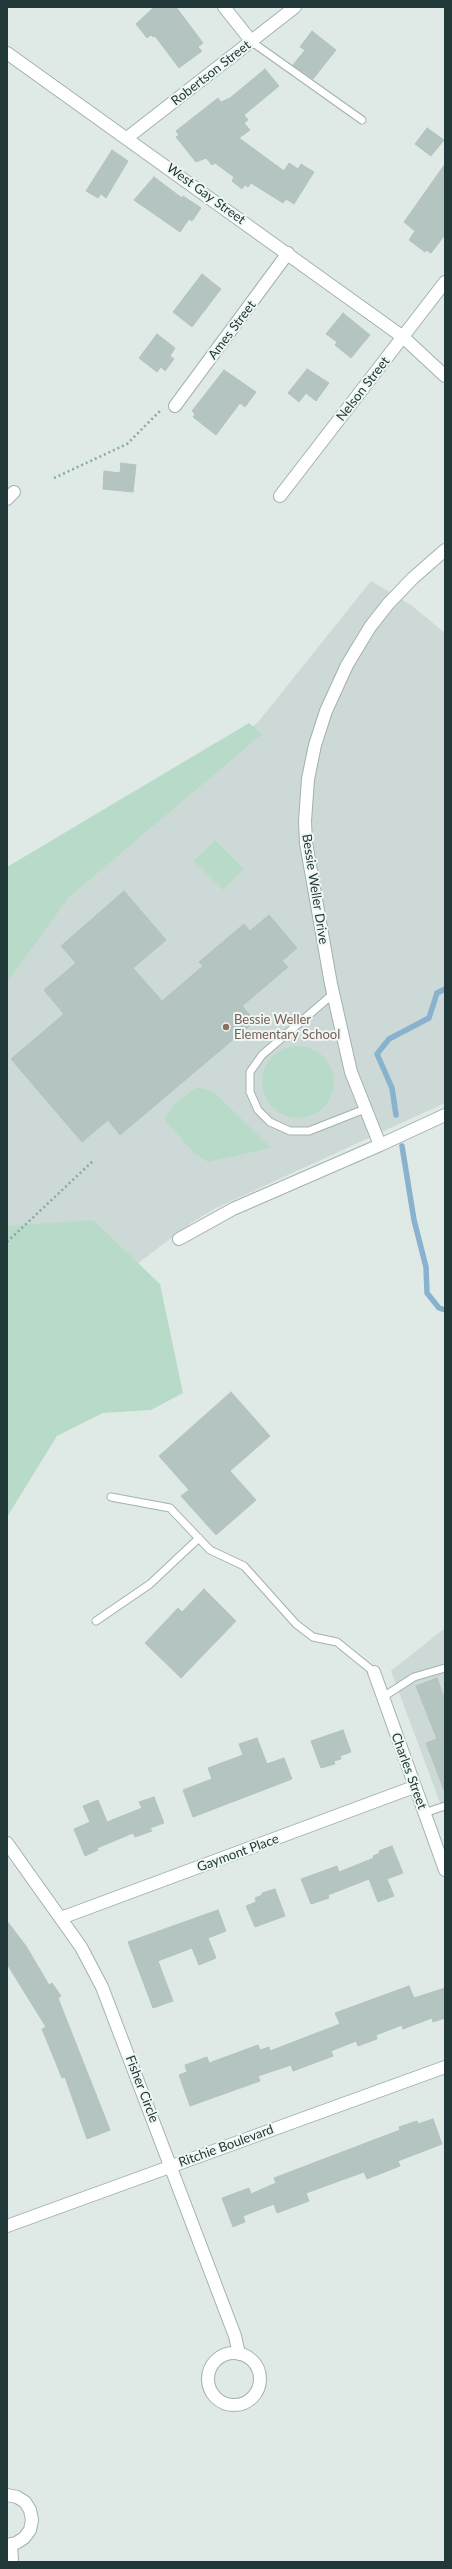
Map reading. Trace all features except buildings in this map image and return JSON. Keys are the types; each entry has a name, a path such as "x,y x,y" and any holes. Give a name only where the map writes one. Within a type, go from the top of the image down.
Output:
{"street":[{"path":"224,7 252,42"},
{"name":"Robertson Street","path":"127,138 295,7"},
{"name":"West Gay Street","path":"7,53 403,337 445,376"},
{"name":"Ames Street","path":"177,403 288,254"},
{"name":"Nelson Street","path":"280,496 445,282"},
{"name":"Bessie Weller Drive","path":"380,1145 350,1072 306,843 306,793 315,745 334,691 358,645 379,615 403,588 445,550"},
{"path":"179,1239 233,1209 445,1115"},
{"name":"Charles Street","path":"374,1672 445,1870"},
{"name":"Gaymont Place","path":"61,1918 414,1787"},
{"name":"Fisher Circle","path":"7,1842 81,1947 102,1987 235,2336 239,2354"},
{"name":"Ritchie Boulevard","path":"7,2226 445,2067"},
{"path":"239,2354 253,2363 258,2372 259,2384 254,2395 246,2402 228,2404 214,2396 209,2387 209,2374 214,2364 220,2358 227,2355 239,2354"},
{"path":"7,2495 17,2496 25,2502 30,2510 32,2520 30,2530 24,2538 9,2544 12,2562"}],"lane":[{"path":"252,42 362,120"},
{"path":"334,994 262,1055 250,1072 250,1092 262,1114 270,1122 290,1130 309,1131 366,1109"},
{"path":"111,1497 170,1508 210,1550 244,1566 296,1624 313,1637 337,1642 374,1672"},
{"path":"96,1621 150,1584 199,1538"},
{"path":"382,1697 414,1677 445,1668"},
{"path":"424,1813 445,1806"}],"path":[{"path":"54,478 127,444 152,417 171,402 177,403"},
{"path":"7,1242 94,1160"}],"shaded area":[{"name":"Bessie Weller Elementary School","path":"371,581 411,605 445,633 445,1103 216,1208 194,1221 25,1348 7,1326 7,951 259,721"},
{"path":"445,1628 445,1816 391,1671"}],"green space":[{"path":"249,723 262,734 69,897 7,982 7,867"},
{"path":"215,840 244,869 223,890 194,861"},
{"path":"291,1046 305,1046 312,1048 324,1056 332,1068 334,1082 332,1096 324,1108 312,1116 305,1118 291,1118 284,1116 272,1108 264,1096 262,1089 262,1075 264,1068 272,1056 284,1048"},
{"path":"197,1087 214,1092 271,1148 208,1162 193,1152 164,1119 175,1103"},
{"path":"93,1220 160,1284 183,1393 151,1410 103,1413 57,1436 7,1517 7,1226"}],"waterway":[{"path":"396,1115 392,1088 377,1054 389,1039 429,1018 437,993 445,989"},
{"path":"402,1146 414,1220 426,1267 427,1293 439,1308 445,1310"}],"place":[{"name":"Bessie Weller Elementary School","path":"226,1027"}]}
